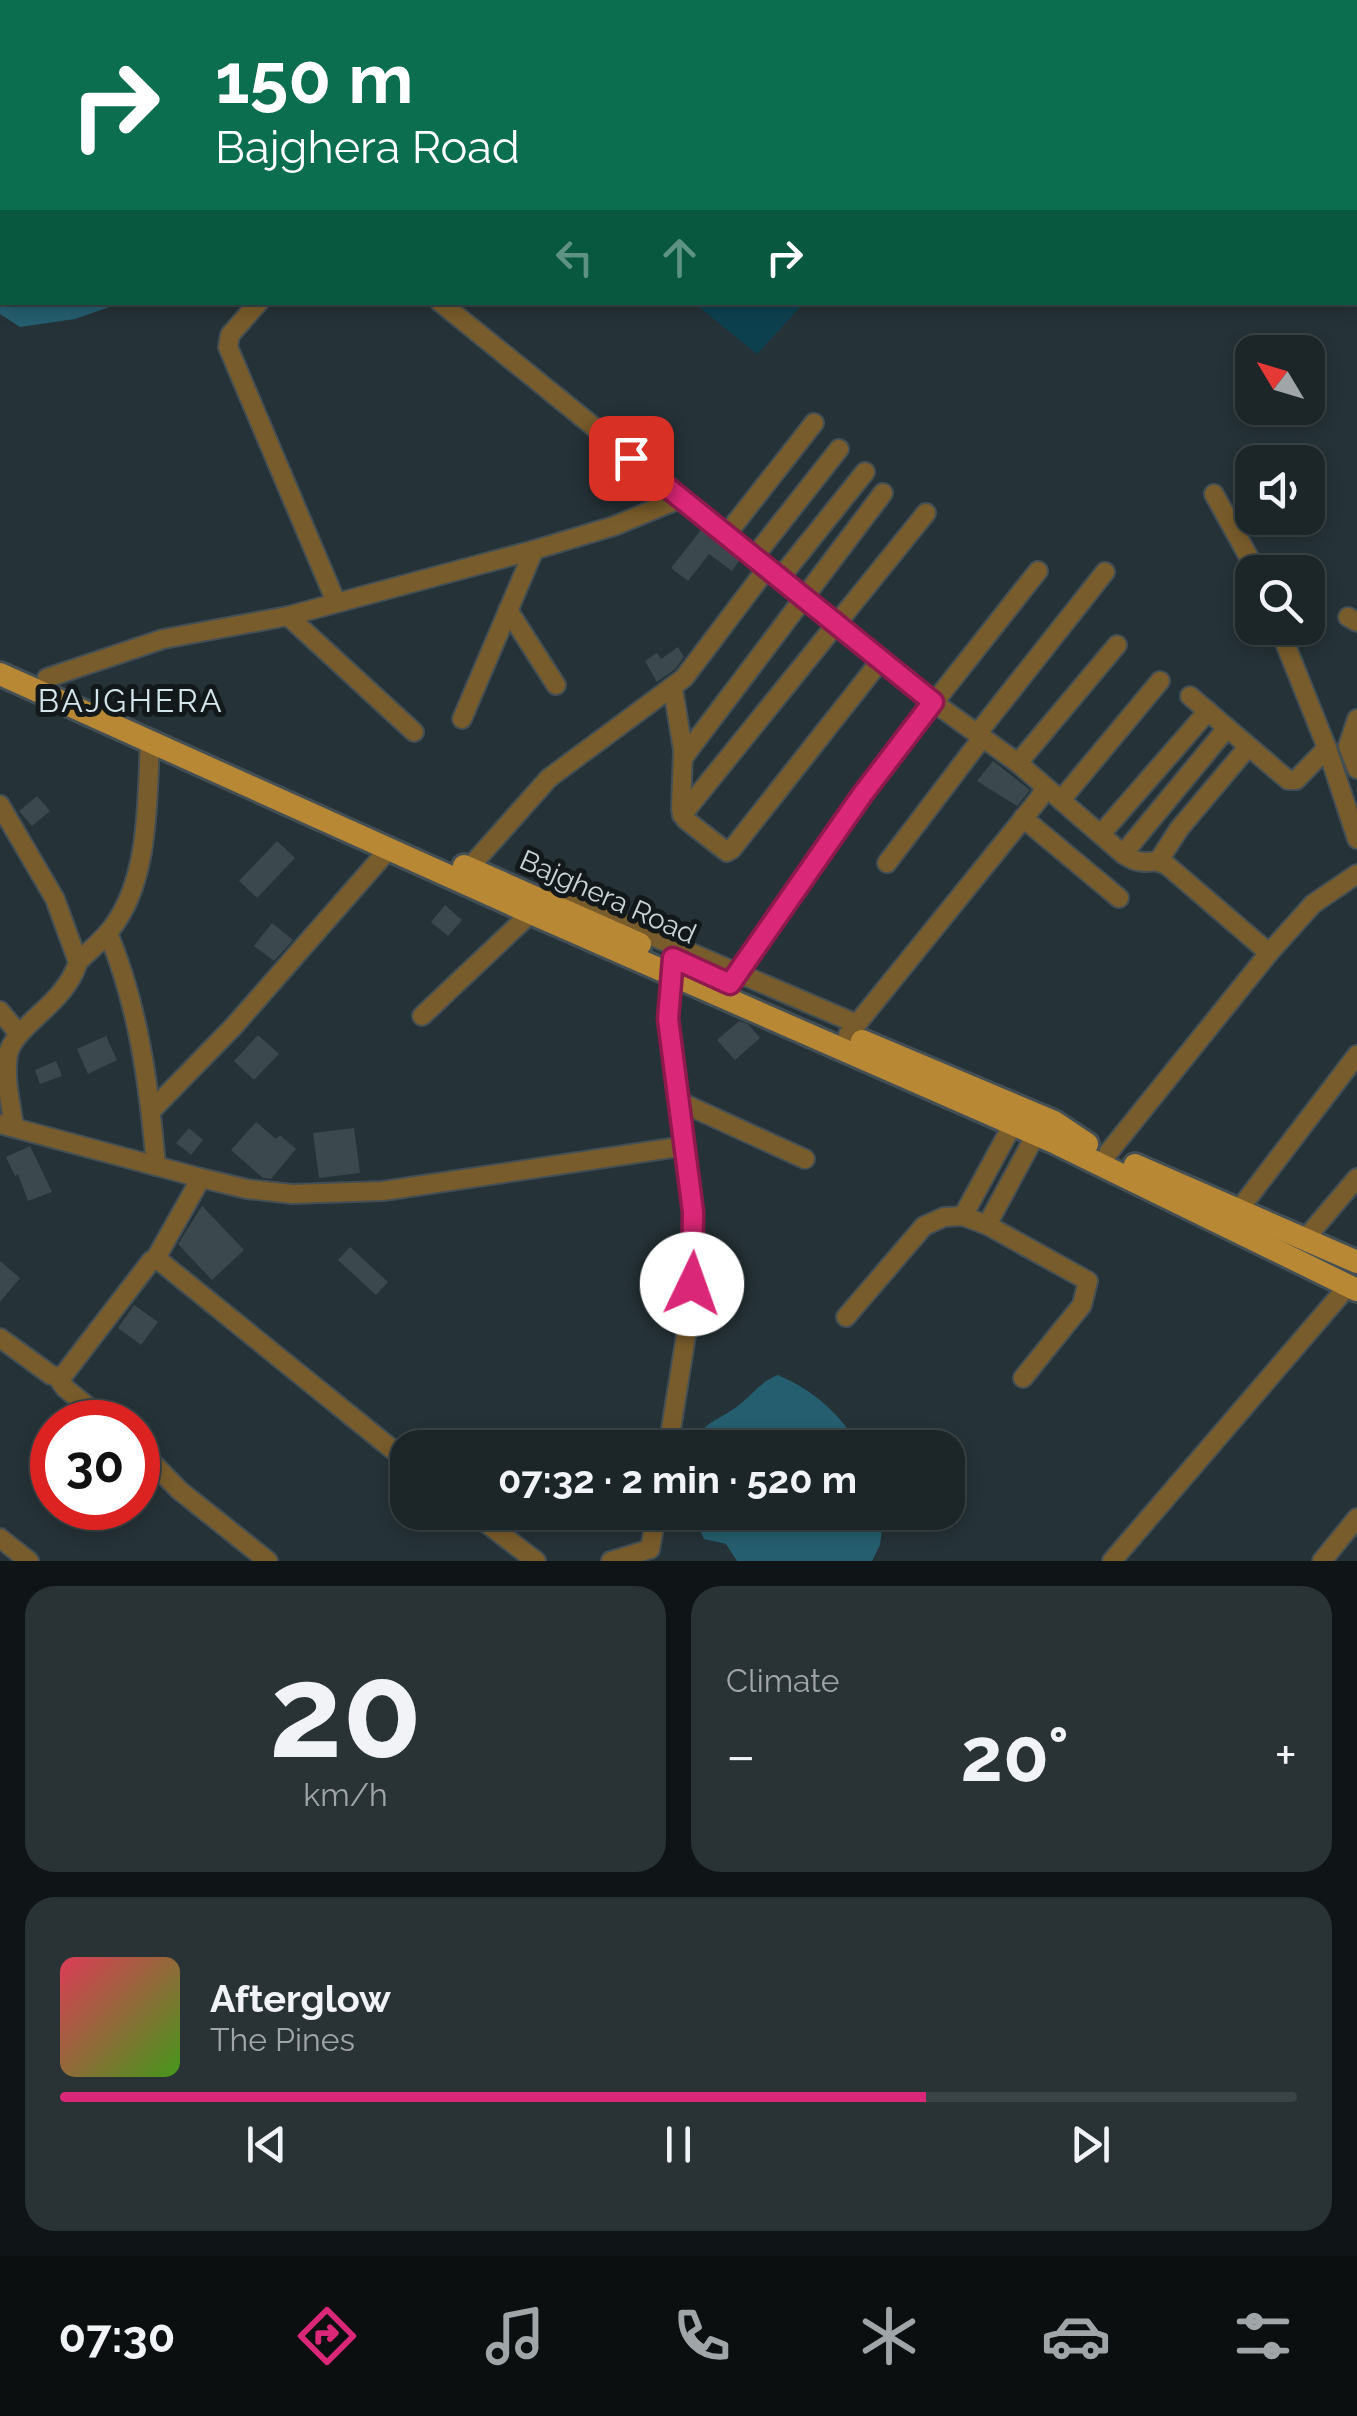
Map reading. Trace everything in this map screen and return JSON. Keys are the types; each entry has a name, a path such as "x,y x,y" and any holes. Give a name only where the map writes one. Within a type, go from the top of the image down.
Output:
{"main road":[{"name":"Bajghera Road","path":"0,658 472,864 672,967 1013,1124 1298,1249 1357,1262"},
{"name":"Bajghera Road","path":"0,674 531,913 672,967 734,977 1054,1122 1087,1144 1238,1211 1298,1249"},
{"path":"1298,1249 1353,1288"}],"street":[{"path":"256,305 230,335 228,347 336,602"},
{"path":"444,305 1139,864 1159,860 1248,747"},
{"path":"726,535 814,423"},
{"path":"839,449 768,567 702,656 673,688 549,778 472,864 734,977 880,771 1038,571"},
{"path":"768,567 864,472"},
{"path":"684,758 883,493"},
{"path":"1214,494 1248,555"},
{"path":"47,678 164,639 288,616 534,550 614,526 682,498"},
{"path":"682,814 926,513"},
{"path":"462,719 534,550"},
{"path":"887,864 1105,572"},
{"path":"508,610 556,685"},
{"path":"288,616 414,732"},
{"path":"1018,764 1117,644"},
{"path":"1286,645 1327,748 1357,839"},
{"path":"682,814 722,850 732,849 881,660"},
{"path":"1062,800 1160,681"},
{"path":"673,688 684,758 682,814"},
{"path":"1190,696 1291,782 1327,748"},
{"path":"1101,834 1208,711"},
{"path":"1357,719 1348,746 1357,769"},
{"path":"1123,854 1227,728"},
{"path":"150,742 148,795 130,894 108,933 78,962 63,992 12,1043 7,1060 7,1126 201,1178 292,1194 383,1191 685,1146"},
{"path":"853,1030 1045,787"},
{"path":"0,804 55,900 78,962"},
{"path":"1023,818 1120,898"},
{"path":"151,1110 234,1026 389,848"},
{"path":"1159,860 1269,952"},
{"path":"1108,1153 1269,952 1313,904 1357,874"},
{"path":"422,1016 531,913"},
{"path":"108,933 132,999 151,1110 156,1166"},
{"path":"671,1430 695,1252 668,1019 672,967"},
{"path":"0,1011 19,1034"},
{"path":"1238,1211 1357,1055"},
{"path":"678,1102 805,1159"},
{"path":"963,1216 1013,1124"},
{"path":"986,1225 1046,1138"},
{"path":"58,1378 70,1370 156,1258 201,1178"},
{"path":"1298,1249 1357,1178"},
{"path":"846,1317 924,1226 944,1216 963,1216 1088,1281 1082,1305 1023,1378"},
{"path":"156,1258 390,1447"},
{"path":"1112,1561 1353,1288"},
{"path":"0,1338 58,1378 79,1400"},
{"path":"160,1470 268,1561"},
{"path":"1322,1561 1357,1518"},
{"path":"496,1530 536,1561"},
{"path":"611,1561 656,1555 657,1530"},
{"path":"0,1538 29,1561"}],"shaded area":[{"path":"0,305 115,305 75,319 20,327 0,314"},
{"path":"696,305 802,305 757,354"},
{"path":"778,1375 803,1388 847,1430 703,1430"},
{"path":"700,1530 882,1530 872,1561 737,1561 726,1544 704,1539"}],"building":[{"path":"701,530 739,561 732,571 709,554 688,581 671,568"},
{"path":"678,647 684,657 657,682 645,661 657,653 661,659"},
{"path":"993,761 1030,790 1017,806 977,781"},
{"path":"37,796 50,811 32,826 19,811"},
{"path":"277,841 295,858 257,898 239,881"},
{"path":"445,905 462,920 448,936 431,922"},
{"path":"272,923 293,940 274,961 254,946"},
{"path":"739,1021 748,1024 760,1038 735,1060 717,1040"},
{"path":"258,1035 279,1054 254,1080 234,1061"},
{"path":"106,1036 117,1060 88,1074 77,1049"},
{"path":"56,1061 62,1076 40,1084 35,1070"},
{"path":"256,1122 296,1149 271,1179 263,1178 231,1150"},
{"path":"189,1128 203,1140 191,1155 176,1143"},
{"path":"354,1128 360,1173 319,1178 313,1133"},
{"path":"30,1146 52,1192 28,1201 18,1174 15,1176 6,1157"},
{"path":"202,1206 244,1250 212,1280 178,1244"},
{"path":"350,1247 388,1282 376,1295 338,1260"},
{"path":"0,1261 20,1278 0,1302"},
{"path":"134,1305 158,1322 141,1345 118,1328"}],"district":[{"name":"BAJGHERA","path":"131,700"}],"route":[{"path":"631,458 933,702 862,795 730,984 673,958 668,1019 693,1212 692,1284"}]}
